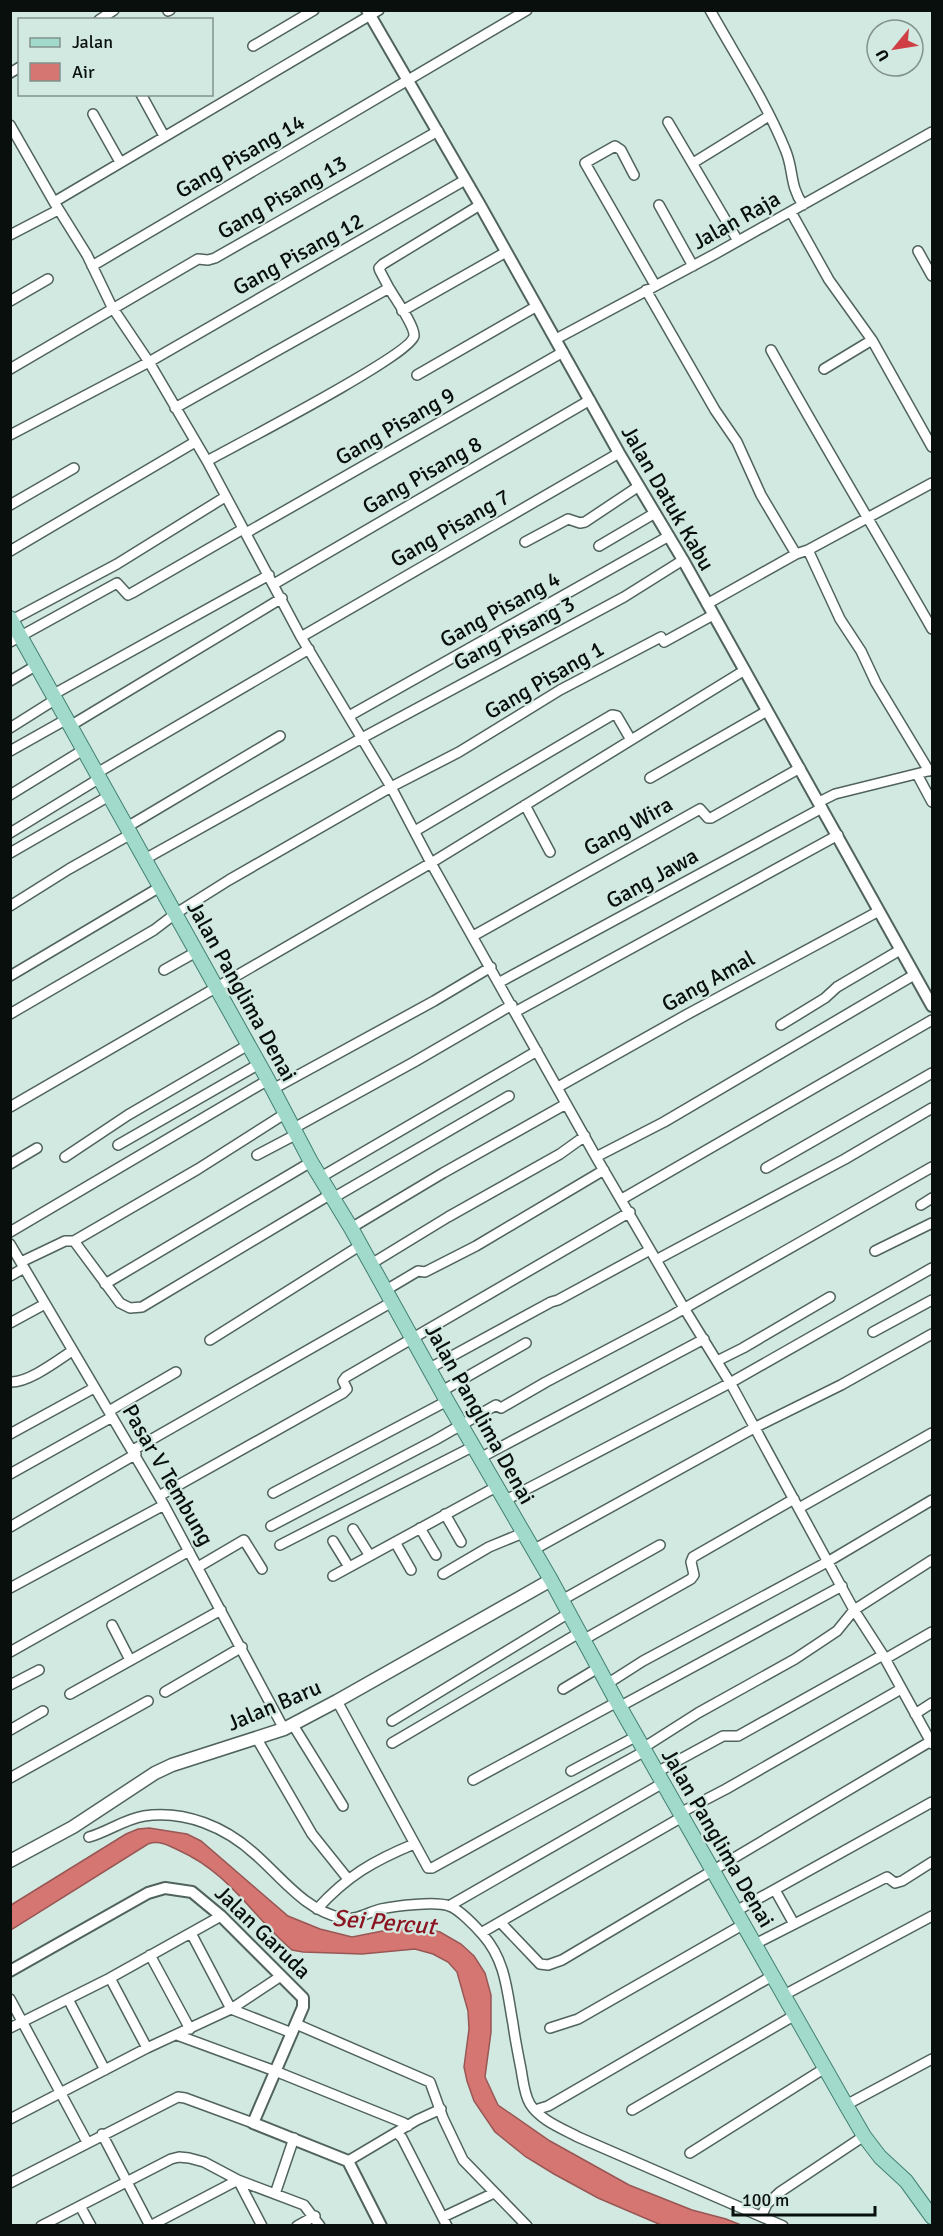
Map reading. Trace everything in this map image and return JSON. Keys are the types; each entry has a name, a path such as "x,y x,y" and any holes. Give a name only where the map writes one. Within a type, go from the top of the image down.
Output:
{"main road":[{"name":"Jalan Panglima Denai","path":"11,619 15,639 37,665 296,1131 311,1162 361,1245 846,2105 864,2136 880,2157 906,2181 933,2217"},
{"name":"Jalan Baru","path":"10,1861 73,1827 155,1773 172,1765 288,1727 551,1580"}],"street":[{"path":"253,46 314,10"},
{"name":"Gang Pisang 14","path":"92,266 527,10"},
{"path":"710,10 786,150 793,188 803,205"},
{"path":"10,235 120,162 372,12"},
{"name":"Jalan Datuk Kabu","path":"372,12 408,81 821,803 879,912 933,1006"},
{"path":"142,96 164,136"},
{"path":"93,114 120,162"},
{"path":"693,163 769,116"},
{"path":"668,122 738,241"},
{"path":"12,129 92,266 112,308 149,362 207,461 302,637 391,787 566,1104 630,1212 650,1251 730,1383 854,1610 884,1657 932,1743 712,1870 566,1958 548,1965 540,1964 500,1922"},
{"name":"Gang Pisang 13","path":"10,369 198,259 208,260 222,254 438,131"},
{"name":"Jalan Raja","path":"556,339 693,266 933,132"},
{"path":"634,175 621,150 615,146 585,163 709,400 737,442 761,495 796,554"},
{"name":"Gang Pisang 12","path":"10,435 149,362 465,180"},
{"path":"207,461 376,368 408,346 413,339 413,329 379,268 480,205"},
{"path":"658,205 693,266"},
{"path":"791,212 829,280 872,340 933,447"},
{"path":"918,251 933,276"},
{"path":"402,311 506,252"},
{"path":"10,301 48,279"},
{"path":"175,408 389,288"},
{"path":"417,375 537,306"},
{"path":"824,369 872,340"},
{"path":"771,350 833,461 933,629"},
{"name":"Gang Pisang 9","path":"15,639 117,583 128,594 563,352"},
{"name":"Gang Pisang 8","path":"274,584 590,400"},
{"path":"10,551 195,442"},
{"name":"Gang Pisang 7","path":"302,637 619,453"},
{"path":"10,505 74,468"},
{"name":"Gang Pisang 1","path":"10,1014 154,930 174,914 229,880 391,787 459,752 560,690 661,637 664,642 796,554 808,550 867,516 933,483"},
{"path":"525,542 568,519 580,523 585,522 639,486"},
{"path":"11,619 117,564 225,497"},
{"path":"599,546 656,513"},
{"name":"Gang Pisang 4","path":"349,716 669,536"},
{"path":"808,550 840,619 861,651 881,691 931,770"},
{"name":"Gang Pisang 3","path":"145,859 362,738 624,597 683,560"},
{"path":"10,728 55,697 269,575"},
{"path":"10,751 69,722 282,598"},
{"path":"10,833 98,776 309,649"},
{"path":"10,681 37,665"},
{"path":"10,1107 215,986 431,863 745,670"},
{"path":"650,778 767,711"},
{"path":"415,831 612,715 617,716 631,740"},
{"path":"10,906 280,736"},
{"path":"10,795 83,750"},
{"name":"Gang Wira","path":"472,936 700,809 708,818 711,818 800,768"},
{"name":"Gang Jawa","path":"500,982 832,795 931,770"},
{"path":"917,774 933,802"},
{"path":"10,853 109,796"},
{"path":"525,806 550,852"},
{"path":"257,1155 414,1062 838,835"},
{"path":"10,976 160,887"},
{"name":"Gang Amal","path":"558,1087 686,1015 879,912"},
{"path":"781,1025 825,998 837,987 900,950"},
{"path":"164,970 196,952"},
{"path":"10,1232 270,1085 434,1001 491,967"},
{"path":"596,1157 664,1122 914,975"},
{"path":"622,1199 933,1020"},
{"path":"65,1157 128,1115 248,1044"},
{"path":"321,1178 537,1051"},
{"path":"118,1145 259,1064"},
{"path":"766,1168 933,1073"},
{"path":"74,1241 120,1304 130,1308 142,1307 509,1096"},
{"path":"351,1228 566,1104"},
{"path":"656,1260 845,1159 933,1108"},
{"path":"10,1276 22,1265 65,1241 74,1241 198,1169 286,1113"},
{"path":"371,1264 448,1217 560,1154 585,1136"},
{"path":"10,1164 36,1148"},
{"path":"105,1284 311,1162"},
{"path":"271,1526 496,1405 501,1408 684,1308 933,1167"},
{"path":"10,1527 389,1296 418,1271 425,1272 476,1246 604,1170"},
{"path":"921,1205 933,1198"},
{"path":"10,1588 343,1393 347,1389 343,1381 346,1377 630,1212"},
{"path":"875,1251 933,1222"},
{"name":"Pasar V Tembung","path":"10,1244 162,1500 288,1727 343,1806"},
{"path":"210,1340 361,1245"},
{"path":"430,1368 487,1335 650,1251"},
{"path":"504,1501 730,1383 933,1268"},
{"path":"717,1361 830,1297"},
{"path":"873,1332 933,1300"},
{"path":"10,1323 45,1304"},
{"path":"533,1550 753,1428 841,1385 933,1334"},
{"path":"280,1545 477,1452 704,1339"},
{"path":"273,1494 445,1396 526,1343"},
{"path":"10,1382 28,1377 72,1351"},
{"path":"10,1474 176,1372"},
{"path":"10,1434 94,1388"},
{"path":"392,1743 581,1637 691,1579 694,1575 691,1562 693,1557 933,1433"},
{"path":"333,1576 496,1487"},
{"path":"607,1684 643,1661 829,1561 933,1500"},
{"path":"445,1514 461,1542"},
{"path":"420,1528 436,1555"},
{"path":"353,1529 370,1556"},
{"path":"443,1574 489,1547 523,1533"},
{"path":"198,1567 244,1540 262,1569"},
{"path":"333,1541 349,1567"},
{"path":"395,1542 411,1570"},
{"path":"562,1600 660,1545"},
{"path":"10,1652 189,1551"},
{"path":"337,1701 414,1844 428,1868 432,1868 476,1845 641,1745 795,1659 837,1631 854,1610 933,1560"},
{"path":"473,1780 842,1586"},
{"path":"70,1694 221,1610"},
{"path":"392,1721 569,1613"},
{"path":"112,1625 130,1660"},
{"path":"89,1837 143,1816 168,1815 201,1821 224,1832 254,1853 304,1901 317,1910 345,1919 409,1904 449,1906 660,1778 723,1736 738,1736 933,1632"},
{"path":"165,1692 242,1647"},
{"path":"563,1689 598,1668"},
{"path":"10,1685 39,1670"},
{"path":"481,1934 681,1815 901,1689"},
{"path":"10,1778 148,1701"},
{"path":"915,1714 933,1703"},
{"path":"10,1730 43,1711"},
{"path":"257,1739 312,1834 348,1879"},
{"path":"571,1771 641,1745"},
{"path":"736,1911 933,1802"},
{"path":"317,1910 348,1879 371,1864 414,1844"},
{"path":"755,1944 887,1877 895,1882 902,1881 933,1862"},
{"name":"Jalan Garuda","path":"10,1971 153,1891 165,1888 192,1892 221,1916 303,1998 303,2007 253,2123"},
{"path":"775,1890 794,1924"},
{"path":"449,1906 481,1934 493,1949 504,1974 526,2095 535,2110 554,2125 578,2137 783,2226"},
{"path":"10,2028 110,1978 221,1916"},
{"path":"784,1995 933,1916"},
{"path":"550,2028 578,2019 744,1924"},
{"path":"191,1933 231,2009 294,2028 428,2081 434,2087 463,2160 527,2226"},
{"path":"150,1956 190,2029"},
{"path":"12,2115 231,2009 281,1976"},
{"path":"535,2110 548,2106 772,1976"},
{"path":"110,1978 147,2048"},
{"path":"10,1999 87,2142"},
{"path":"68,1999 105,2070"},
{"path":"632,2110 795,2016"},
{"path":"177,2035 275,2071 408,2126"},
{"path":"846,2105 933,2059"},
{"path":"690,2153 825,2068"},
{"path":"10,2183 178,2097 294,2138 348,2161 381,2226"},
{"path":"348,2161 441,2109"},
{"path":"397,2133 402,2138 445,2221 494,2193"},
{"path":"102,2134 150,2226 238,2180"},
{"path":"762,2215 767,2204 780,2192 864,2136"},
{"path":"275,2194 294,2138"},
{"path":"41,2226 179,2157 204,2162 238,2180 304,2205 315,2216 320,2226"},
{"path":"238,2180 262,2226"},
{"path":"80,2206 91,2226"},
{"path":"297,2226 315,2216"}],"water":[{"name":"Sei Percut","path":"149,1828 187,1834 201,1841 288,1916 320,1929 352,1937 398,1928 418,1927 440,1932 461,1944 474,1956 485,1973 491,1995 491,2032 485,2077 498,2105 550,2141 629,2185 692,2210 741,2225 661,2225 598,2198 526,2157 495,2132 474,2101 464,2067 469,2029 468,2011 457,1972 448,1962 433,1954 415,1949 362,1954 292,1950 212,1870 196,1859 167,1845 148,1844 11,1930 11,1905 126,1834 138,1829"}]}
